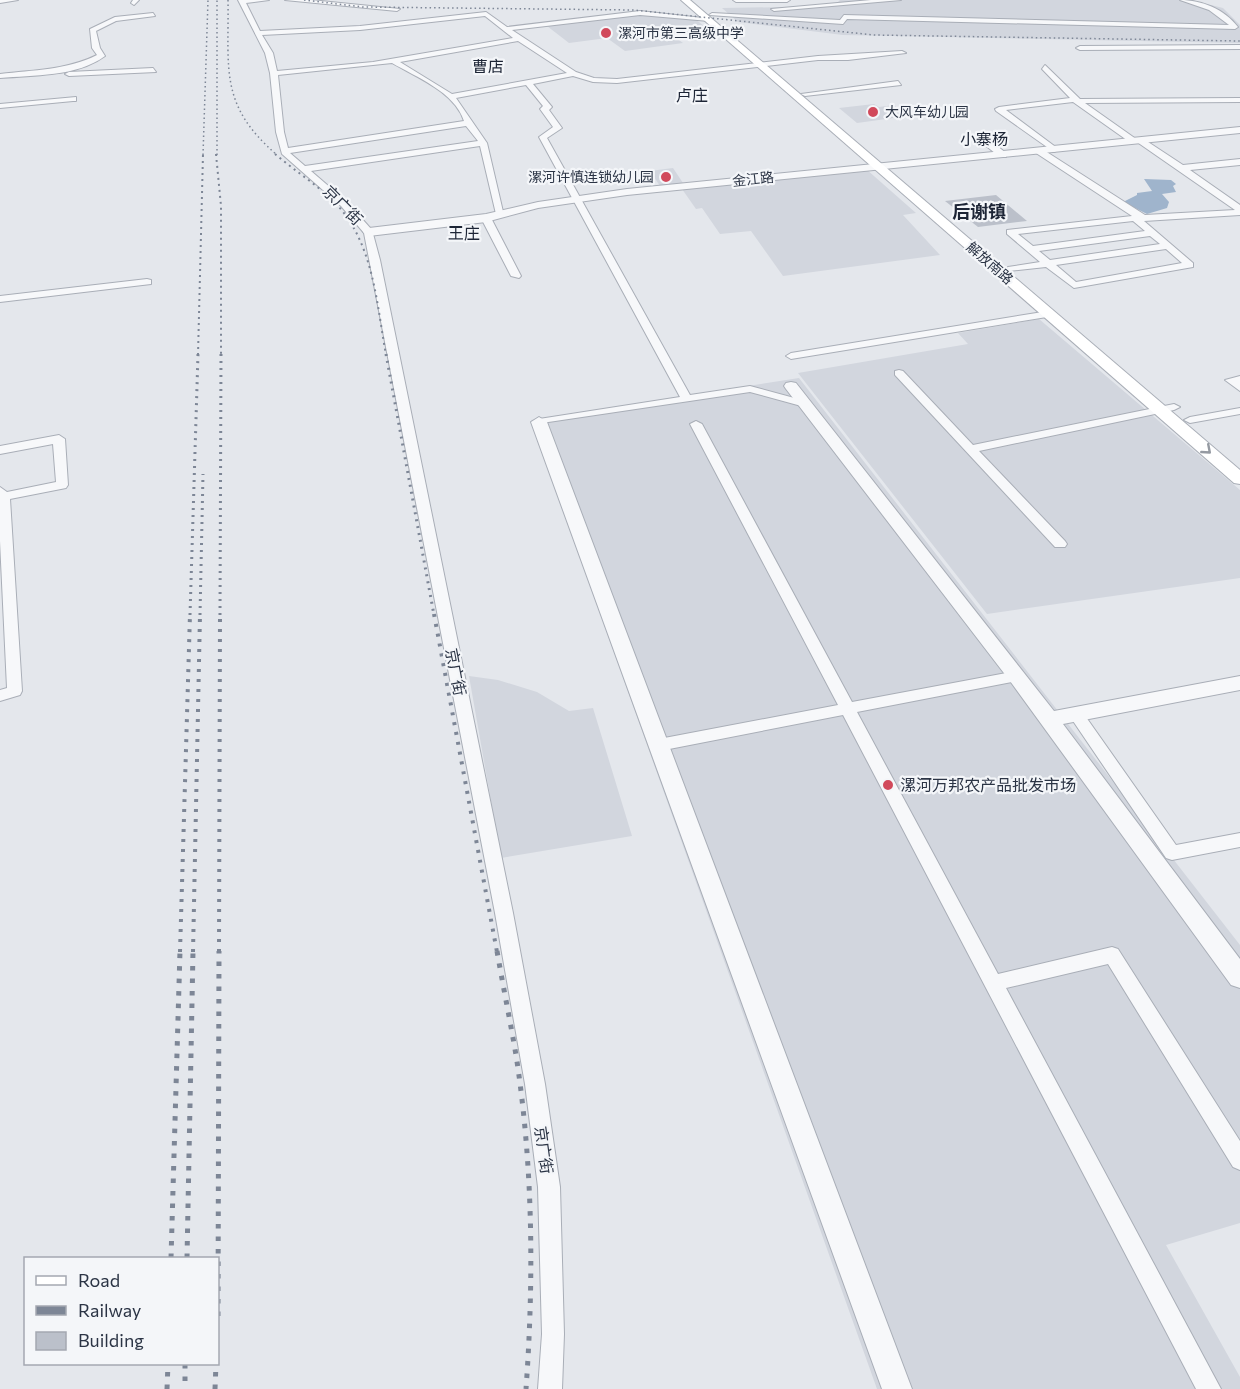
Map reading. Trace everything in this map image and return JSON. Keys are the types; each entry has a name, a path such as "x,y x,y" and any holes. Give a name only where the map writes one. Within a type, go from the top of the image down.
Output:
{"main road":[{"name":"解放南路","path":"685,0 709,14"},
{"name":"解放南路","path":"693,0 883,166 1011,269 1168,409 1240,478"},
{"name":"解放南路","path":"764,64 805,94 1048,314 1168,409 1190,420 1240,463"}],"street":[{"path":"0,1 15,0"},
{"path":"266,0 242,1 259,33 262,44 269,53 274,73 280,132 285,151 468,123"},
{"path":"288,0 397,9"},
{"path":"736,0 794,0"},
{"path":"709,14 898,0"},
{"path":"844,17 1235,27 1227,16 1205,6 1183,0"},
{"path":"835,5 844,17"},
{"path":"1224,6 1240,19"},
{"path":"259,33 360,28 486,14 573,75 593,80 617,81 818,58 902,53"},
{"path":"507,29 640,14 709,14 843,22 844,17"},
{"path":"0,78 71,68 95,59 101,56 96,48 92,30 115,19 153,15"},
{"path":"274,73 393,60 519,39"},
{"path":"1228,47 1240,57"},
{"path":"1080,48 1240,47"},
{"path":"393,60 451,97 466,112 468,123 483,143 501,214"},
{"path":"1045,67 1077,100 1136,141 1218,192 1240,211"},
{"path":"0,78 153,70"},
{"path":"451,97 573,75"},
{"path":"528,83 548,106 544,109 558,128 543,137 687,399"},
{"path":"805,94 898,83"},
{"path":"0,106 73,99"},
{"path":"1054,150 999,109 1077,100 1240,100"},
{"name":"金江路","path":"369,232 486,218 538,204 627,192 1240,130"},
{"path":"984,140 1003,155"},
{"path":"305,169 483,143"},
{"name":"京广街","path":"285,151 344,204 369,232 504,913 535,1084 549,1187 553,1334 550,1389"},
{"path":"1039,151 1130,212 1143,218 1240,211"},
{"path":"1181,168 1240,162"},
{"path":"486,218 516,276"},
{"path":"1135,218 1169,246 1190,265 1128,268 1074,285 1010,232 1135,218"},
{"path":"1031,249 1152,233"},
{"path":"1114,238 1132,252"},
{"path":"1074,243 1092,257"},
{"path":"1011,269 1169,246"},
{"path":"1111,255 1128,268"},
{"path":"0,300 147,282"},
{"path":"791,356 1048,314"},
{"path":"899,374 1060,544"},
{"path":"1240,379 1231,380 1240,388"},
{"path":"791,386 1017,676 1240,978"},
{"path":"805,404 750,389 539,422 897,1389"},
{"path":"970,449 1168,409"},
{"path":"1190,420 1240,411"},
{"path":"696,424 1209,1389"},
{"path":"0,450 59,439 62,485 2,494 15,692 0,696"},
{"path":"658,745 1017,676"},
{"path":"1049,719 1240,683"},
{"path":"1076,714 1172,853 1240,840"},
{"path":"993,983 1112,955 1240,1160"}],"shaded area":[{"path":"840,0 1191,0 1223,8 1240,25 1240,43 843,35 738,22 722,8 836,4"},
{"name":"漯河市第三高级中学","path":"639,15 694,18 715,35 679,40 683,43 625,51 607,38 569,43 547,26"},
{"name":"大风车幼儿园","path":"874,104 879,107 894,105 908,116 857,123 839,108"},
{"name":"漯河许慎连锁幼儿园","path":"673,168 683,183 660,186 650,171"},
{"path":"866,169 916,213 903,215 940,255 783,276 751,231 720,234 702,208 696,209 682,189"},
{"path":"1039,319 1240,490 1240,578 987,614 798,373 968,344 958,333"},
{"name":"漯河万邦农产品批发市场","path":"799,378 1240,945 1240,1223 1166,1245 1240,1377 1240,1389 877,1389 531,420"},
{"path":"469,676 498,680 537,692 569,711 593,708 632,836 501,858"}],"water":[{"path":"1144,179 1171,180 1176,184 1173,186 1176,192 1162,194 1169,202 1167,208 1147,214 1123,202 1137,193 1152,191"}],"building":[{"path":"996,195 1027,221 978,227 945,201"}],"railway":[{"path":"203,155 208,0"},
{"path":"217,0 217,155"},
{"path":"228,0 229,67 236,102 245,120 258,137 277,155"},
{"path":"304,0 363,7 634,10 874,35 1240,41"},
{"path":"198,355 203,154"},
{"path":"216,154 221,206 221,354"},
{"path":"275,154 324,193 351,223 367,258 386,355"},
{"path":"190,615 198,354"},
{"path":"220,615 221,354"},
{"path":"386,354 434,615"},
{"path":"200,615 203,474"},
{"path":"180,952 190,614"},
{"path":"193,952 200,614"},
{"path":"219,952 220,614"},
{"path":"434,614 497,952"},
{"path":"171,1257 180,951"},
{"path":"187,1257 193,951"},
{"path":"218,1257 219,951"},
{"path":"497,951 522,1096 529,1180 531,1264 526,1389"},
{"path":"167,1389 168,1365"},
{"path":"185,1365 185,1389"},
{"path":"215,1389 216,1365"}],"place":[{"name":"漯河市第三高级中学","path":"606,33"},
{"name":"大风车幼儿园","path":"873,112"},
{"name":"漯河许慎连锁幼儿园","path":"666,177"},
{"name":"漯河万邦农产品批发市场","path":"888,785"}],"district":[{"name":"曹店","path":"488,66"},
{"name":"卢庄","path":"692,95"},
{"name":"小寨杨","path":"984,139"},
{"name":"后谢镇","path":"979,212"},
{"name":"王庄","path":"464,233"}]}
